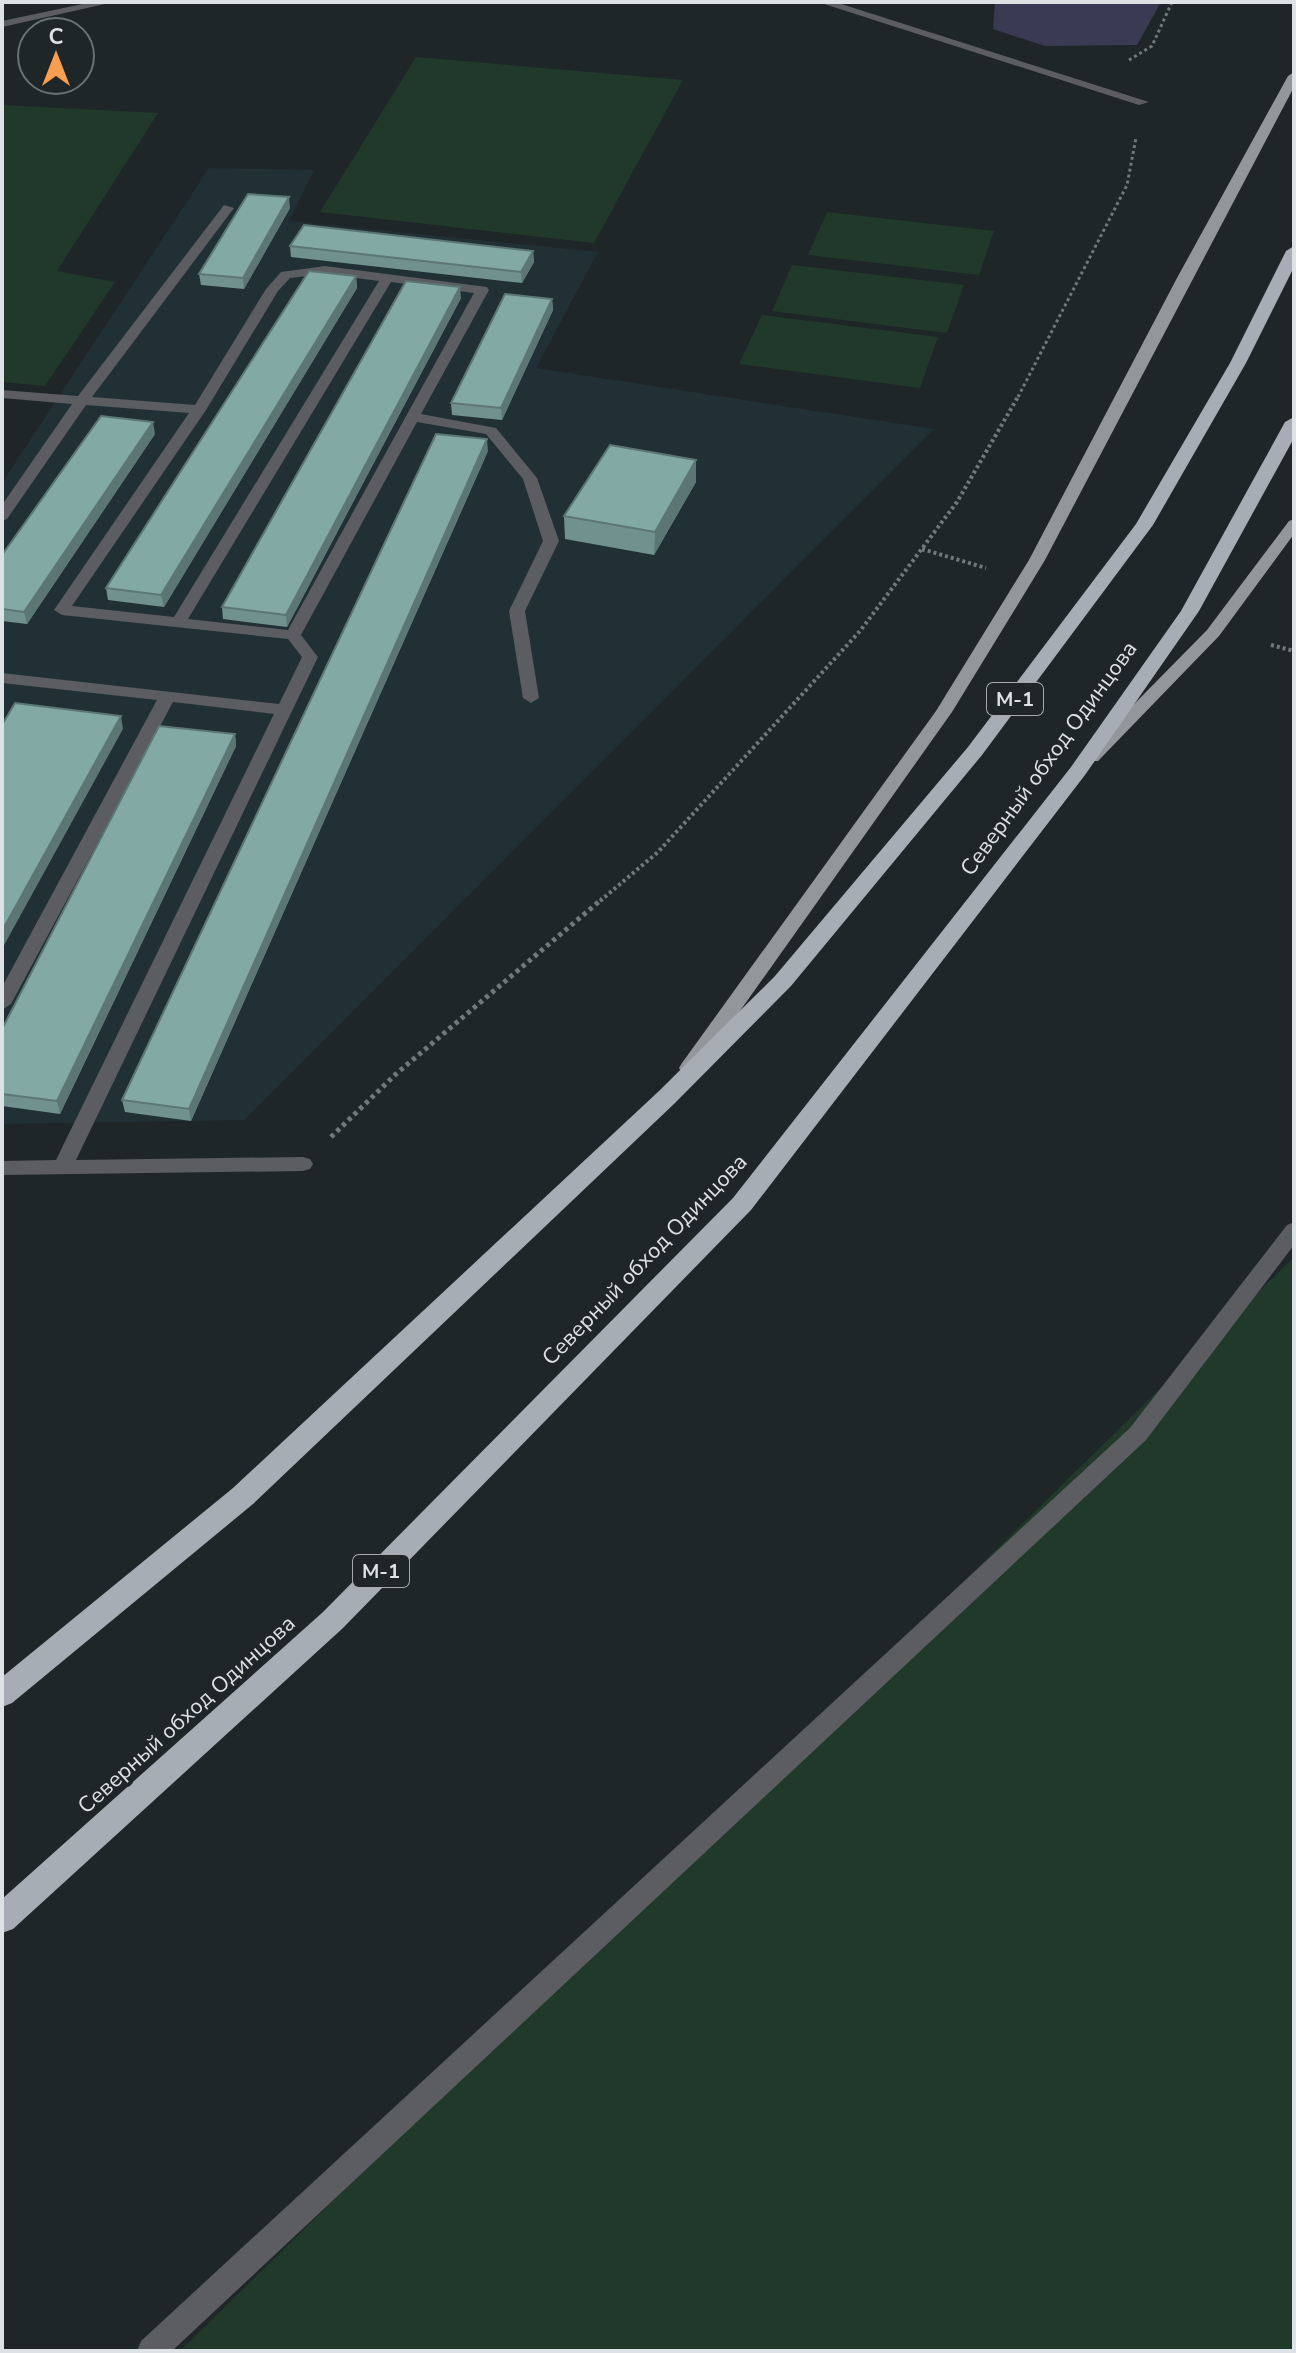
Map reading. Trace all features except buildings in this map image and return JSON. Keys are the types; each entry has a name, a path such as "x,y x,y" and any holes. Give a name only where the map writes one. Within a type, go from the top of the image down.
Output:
{"highway":[{"name":"М-1","path":"2,1694 243,1496 667,1097 783,981 975,751 1144,525 1238,363 1294,251"},
{"name":"Северный обход Одинцова","path":"2,1919 333,1620 742,1204 1078,771 1190,611 1294,422"}],"main road":[{"path":"667,1097 960,687 1037,560 1184,278 1294,76"},
{"path":"1078,771 1213,633 1294,524"}],"lane":[{"path":"2,24 108,2"},
{"path":"824,2 1143,102"},
{"path":"2,516 82,400 228,208"},
{"path":"63,1167 310,657 293,635 62,610 199,410 273,289 286,275 325,270 482,290 293,635"},
{"path":"178,623 387,278"},
{"path":"2,394 199,410"},
{"path":"413,417 491,431 530,478 551,541 517,611 531,698"},
{"path":"3,679 285,710"},
{"path":"2,1004 168,696"},
{"path":"2,1168 303,1164"},
{"path":"151,2351 1138,1434 1294,1230"}],"path":[{"path":"1086,84 1152,46 1172,2"},
{"path":"303,1164 396,1074 658,852 860,631 957,502 1041,357 1127,185 1143,102"},
{"path":"922,549 990,569"},
{"path":"1271,645 1294,651"}],"shaded area":[{"path":"209,168 314,170 289,221 598,252 536,368 934,429 244,1120 2,1124 2,483"}],"green space":[{"path":"416,57 683,80 594,243 320,212"},
{"path":"2,105 158,113 57,271 115,282 45,386 2,382"},
{"path":"827,212 994,231 979,275 808,255"},
{"path":"792,265 964,285 947,333 772,311"},
{"path":"762,315 938,337 920,388 739,364"},
{"path":"1294,1257 1294,2351 180,2351"}],"water":[{"path":"995,2 1161,2 1137,45 1045,46 993,29"}]}
